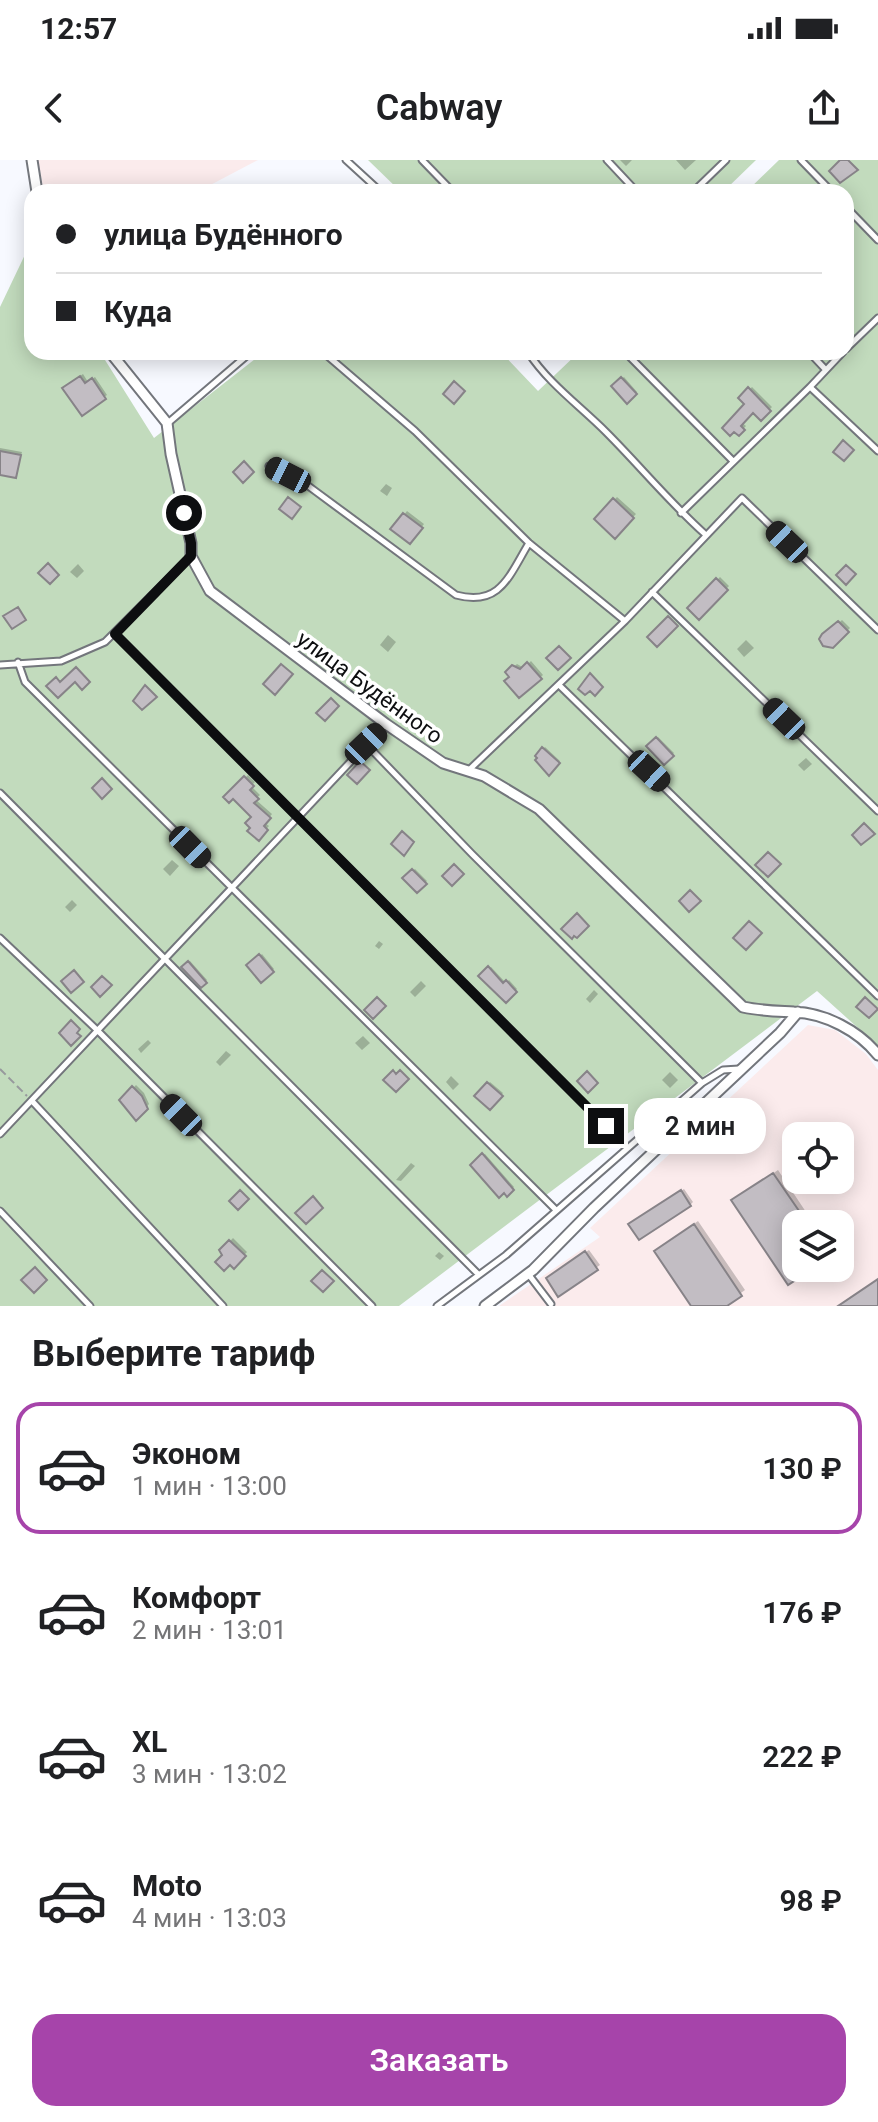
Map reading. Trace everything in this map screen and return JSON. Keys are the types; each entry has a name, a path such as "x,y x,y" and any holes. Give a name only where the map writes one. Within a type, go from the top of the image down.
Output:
{"street":[{"path":"32,160 36,184"},
{"path":"116,360 167,423"},
{"name":"улица Будённого","path":"167,423 191,556 210,591 386,724 443,763 484,776 539,809 743,1007 763,1012 798,1012 839,1023 871,1046 878,1055"},
{"path":"485,1306 528,1274 798,1012"}],"lane":[{"path":"346,160 372,184"},
{"path":"422,160 445,184"},
{"path":"607,160 630,184"},
{"path":"701,184 726,160"},
{"path":"801,160 824,184"},
{"path":"854,215 878,240"},
{"path":"854,341 878,318"},
{"path":"167,423 242,360"},
{"path":"332,360 415,431 529,543 625,621"},
{"path":"533,360 706,535"},
{"path":"633,360 733,461"},
{"path":"817,360 825,369"},
{"path":"681,513 834,360"},
{"path":"810,387 878,451"},
{"path":"269,466 307,485 456,595 484,598 496,592 529,543"},
{"path":"468,770 625,621 742,498 878,630"},
{"path":"0,665 61,661 105,642 191,556"},
{"path":"652,592 878,811"},
{"path":"115,634 628,1148"},
{"path":"18,662 25,682 556,1210"},
{"path":"559,685 878,996"},
{"path":"0,1134 386,724"},
{"path":"366,744 702,1083"},
{"path":"0,793 478,1274"},
{"path":"0,938 97,1030 372,1306"},
{"path":"437,1306 506,1255 702,1083 723,1070 741,1069"},
{"path":"32,1101 223,1306"},
{"path":"0,1211 90,1306"},
{"path":"528,1274 551,1304"}],"path":[{"path":"0,1069 32,1101"}],"shaded area":[{"path":"38,160 258,160 212,184 42,184"},
{"path":"808,1025 835,1030 866,1054 878,1070 878,1306 499,1306 600,1237 590,1228"}],"green space":[{"path":"368,160 756,160 731,184 393,184"},
{"path":"779,160 878,160 878,1046 817,991 399,1306 0,1306 0,307 24,257 24,360 105,360 154,438 254,360 509,360 538,391 571,360 854,360 854,184 754,184"}],"building":[{"path":"840,160 848,160 858,170 840,183 829,171"},
{"path":"80,376 85,383 92,378 106,399 82,416 62,388"},
{"path":"621,377 637,394 627,404 611,386"},
{"path":"454,381 465,391 454,404 443,394"},
{"path":"748,387 771,411 761,421 753,413 741,426 745,430 739,436 734,432 730,436 722,428 744,404 738,398"},
{"path":"843,440 854,450 844,461 833,452"},
{"path":"0,451 21,455 16,478 0,475"},
{"path":"244,461 254,472 243,483 233,472"},
{"path":"288,497 301,507 292,519 279,509"},
{"path":"613,498 634,518 615,539 594,519"},
{"path":"403,513 423,528 410,544 390,529"},
{"path":"48,563 59,575 50,584 38,573"},
{"path":"846,565 856,574 846,585 836,575"},
{"path":"716,578 728,590 699,620 687,608"},
{"path":"18,607 26,620 12,629 3,616"},
{"path":"668,616 678,626 657,647 647,637"},
{"path":"838,621 849,632 833,648 823,646 819,639 822,634"},
{"path":"559,646 571,658 558,670 546,658"},
{"path":"527,662 542,679 519,698 504,681 509,677 505,672 512,665 520,669"},
{"path":"281,664 293,674 275,695 263,684"},
{"path":"76,667 90,682 82,690 75,682 58,698 46,686 56,677 60,682"},
{"path":"590,673 603,687 595,696 590,691 585,695 578,689"},
{"path":"145,685 157,697 142,710 133,701"},
{"path":"331,698 339,706 325,721 316,713"},
{"path":"656,737 674,756 664,765 646,746"},
{"path":"542,747 560,763 549,776 535,760"},
{"path":"360,761 370,770 357,784 347,775"},
{"path":"244,776 254,786 250,790 259,799 254,803 271,818 264,826 268,830 259,841 247,831 250,828 245,823 251,817 233,799 229,803 223,797"},
{"path":"102,778 112,789 102,799 92,788"},
{"path":"864,823 875,834 861,845 852,835"},
{"path":"402,831 414,842 404,856 391,844"},
{"path":"768,852 781,864 768,877 755,865"},
{"path":"454,864 464,874 452,886 442,876"},
{"path":"412,869 427,884 417,893 402,878"},
{"path":"690,890 701,901 689,912 679,901"},
{"path":"577,913 589,926 572,939 561,929"},
{"path":"749,921 762,933 746,950 733,938"},
{"path":"259,954 274,972 261,983 246,965"},
{"path":"188,961 207,983 201,988 181,967"},
{"path":"488,966 503,983 506,980 517,992 506,1003 478,976"},
{"path":"74,970 84,982 71,993 61,981"},
{"path":"102,976 112,985 100,997 91,987"},
{"path":"377,997 386,1006 373,1019 364,1010"},
{"path":"865,997 878,1009 869,1018 856,1007"},
{"path":"71,1020 80,1029 77,1033 81,1036 71,1046 59,1033"},
{"path":"393,1070 396,1074 400,1070 409,1079 396,1092 383,1080"},
{"path":"587,1071 598,1083 588,1093 577,1081"},
{"path":"487,1082 503,1096 490,1110 474,1096"},
{"path":"132,1086 142,1096 148,1109 136,1121 119,1100"},
{"path":"482,1153 514,1190 507,1197 504,1193 499,1198 470,1165"},
{"path":"773,1173 782,1186 782,1194 787,1194 798,1210 782,1210 782,1276 731,1200"},
{"path":"240,1190 249,1199 238,1210 229,1201"},
{"path":"681,1190 691,1206 639,1240 628,1224"},
{"path":"313,1196 323,1208 306,1224 295,1213"},
{"path":"694,1224 742,1296 727,1306 691,1306 654,1251"},
{"path":"229,1240 246,1256 234,1269 230,1265 224,1271 215,1262 222,1255 219,1250"},
{"path":"585,1251 598,1270 558,1297 546,1278"},
{"path":"35,1267 47,1280 34,1293 21,1280"},
{"path":"322,1270 334,1281 323,1292 311,1281"},
{"path":"878,1279 878,1306 838,1306"}],"route":[{"path":"184,513 191,556 115,634 606,1126"}]}
